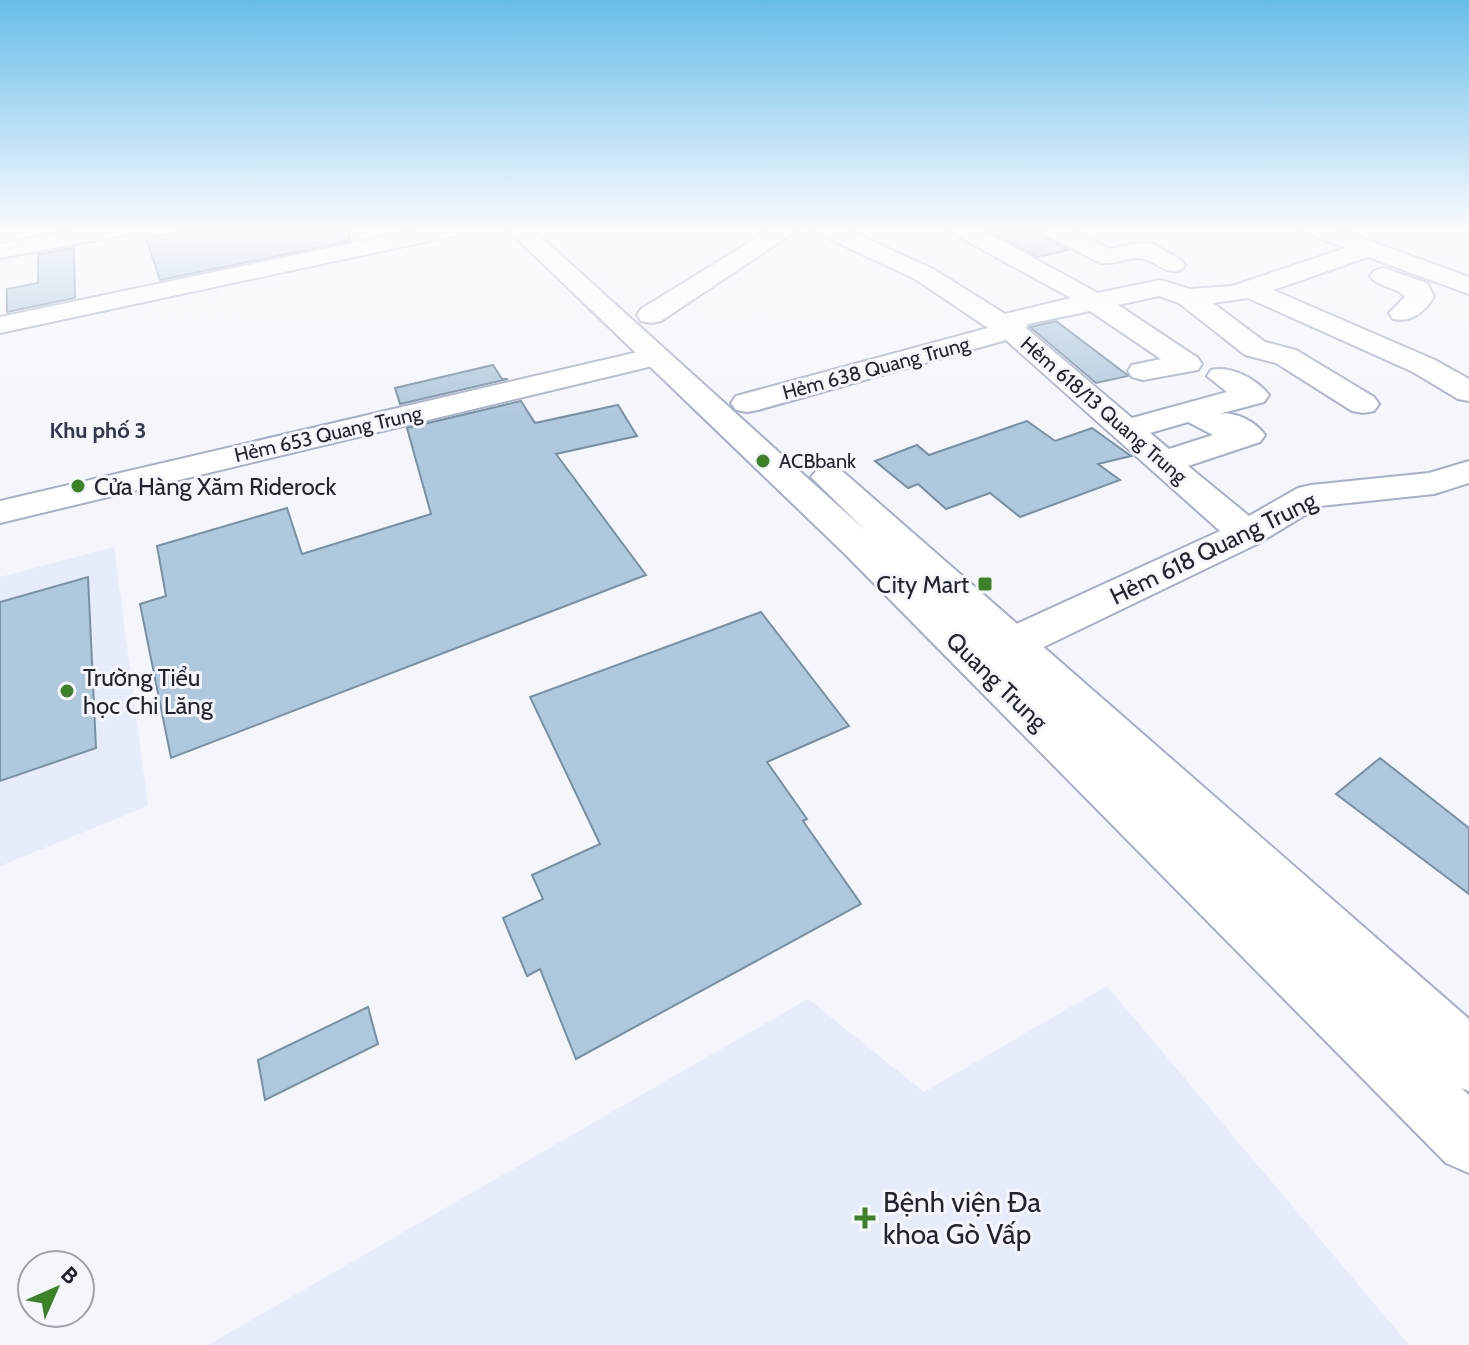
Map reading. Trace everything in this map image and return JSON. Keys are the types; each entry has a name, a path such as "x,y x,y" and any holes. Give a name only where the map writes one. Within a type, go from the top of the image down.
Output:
{"street":[{"path":"0,325 156,292"},
{"name":"Quang Trung","path":"604,292 747,403 783,454 1012,644 1469,1060"},
{"name":"Hẻm 653 Quang Trung","path":"0,512 645,322 690,292"},
{"name":"Hẻm 618/13 Quang Trung","path":"952,292 1011,330 1246,534"},
{"path":"1077,292 1095,300 1187,364 1143,371"},
{"name":"Hẻm 638 Quang Trung","path":"747,403 1011,330 1016,318 1140,292"},
{"name":"Hẻm 638 Quang Trung","path":"1172,292 1188,297 1209,298 1237,292"},
{"path":"1255,292 1424,366 1469,392"},
{"path":"1403,313 1421,297 1414,292"},
{"path":"1188,297 1255,349 1286,356 1363,404"},
{"name":"Quang Trung","path":"645,322 783,454 1469,1140"},
{"path":"1126,429 1253,395 1222,376"},
{"path":"1165,462 1248,435 1227,422 1215,426 1193,411"},
{"name":"Hẻm 618 Quang Trung","path":"1012,644 1246,534 1311,496 1459,484"}],"shaded area":[{"name":"Trường Tiểu học Chi Lăng","path":"114,547 148,806 0,866 0,577"},
{"name":"Bệnh viện Đa khoa Gò Vấp","path":"1107,986 1409,1345 208,1345 808,999 924,1092"}],"building":[{"path":"7,292 75,292 75,298 7,312"},
{"path":"1056,321 1128,376 1096,383 1030,327"},
{"path":"493,365 502,379 508,379 400,404 395,388"},
{"path":"521,401 535,423 618,405 637,436 556,454 646,575 171,758 140,604 166,596 157,546 287,508 302,554 431,514 407,428"},
{"path":"1027,421 1055,441 1092,428 1131,456 1098,464 1120,480 1020,517 990,493 946,509 918,484 908,488 875,461 917,445 929,455"},
{"path":"88,577 96,748 0,781 0,602"},
{"path":"761,612 849,726 767,762 807,819 803,821 861,904 576,1059 540,969 527,976 503,918 543,899 532,875 600,844 530,697"},
{"path":"1380,758 1469,828 1469,894 1336,794"},
{"path":"368,1007 378,1044 265,1100 258,1060"}],"place":[{"name":"ACBbank","path":"763,461"},
{"name":"Cửa Hàng Xăm Riderock","path":"78,486"},
{"name":"City Mart","path":"985,584"},
{"name":"Trường Tiểu học Chi Lăng","path":"67,691"},
{"name":"Bệnh viện Đa khoa Gò Vấp","path":"865,1218"}],"district":[{"name":"Khu phố 3","path":"98,430"}]}
